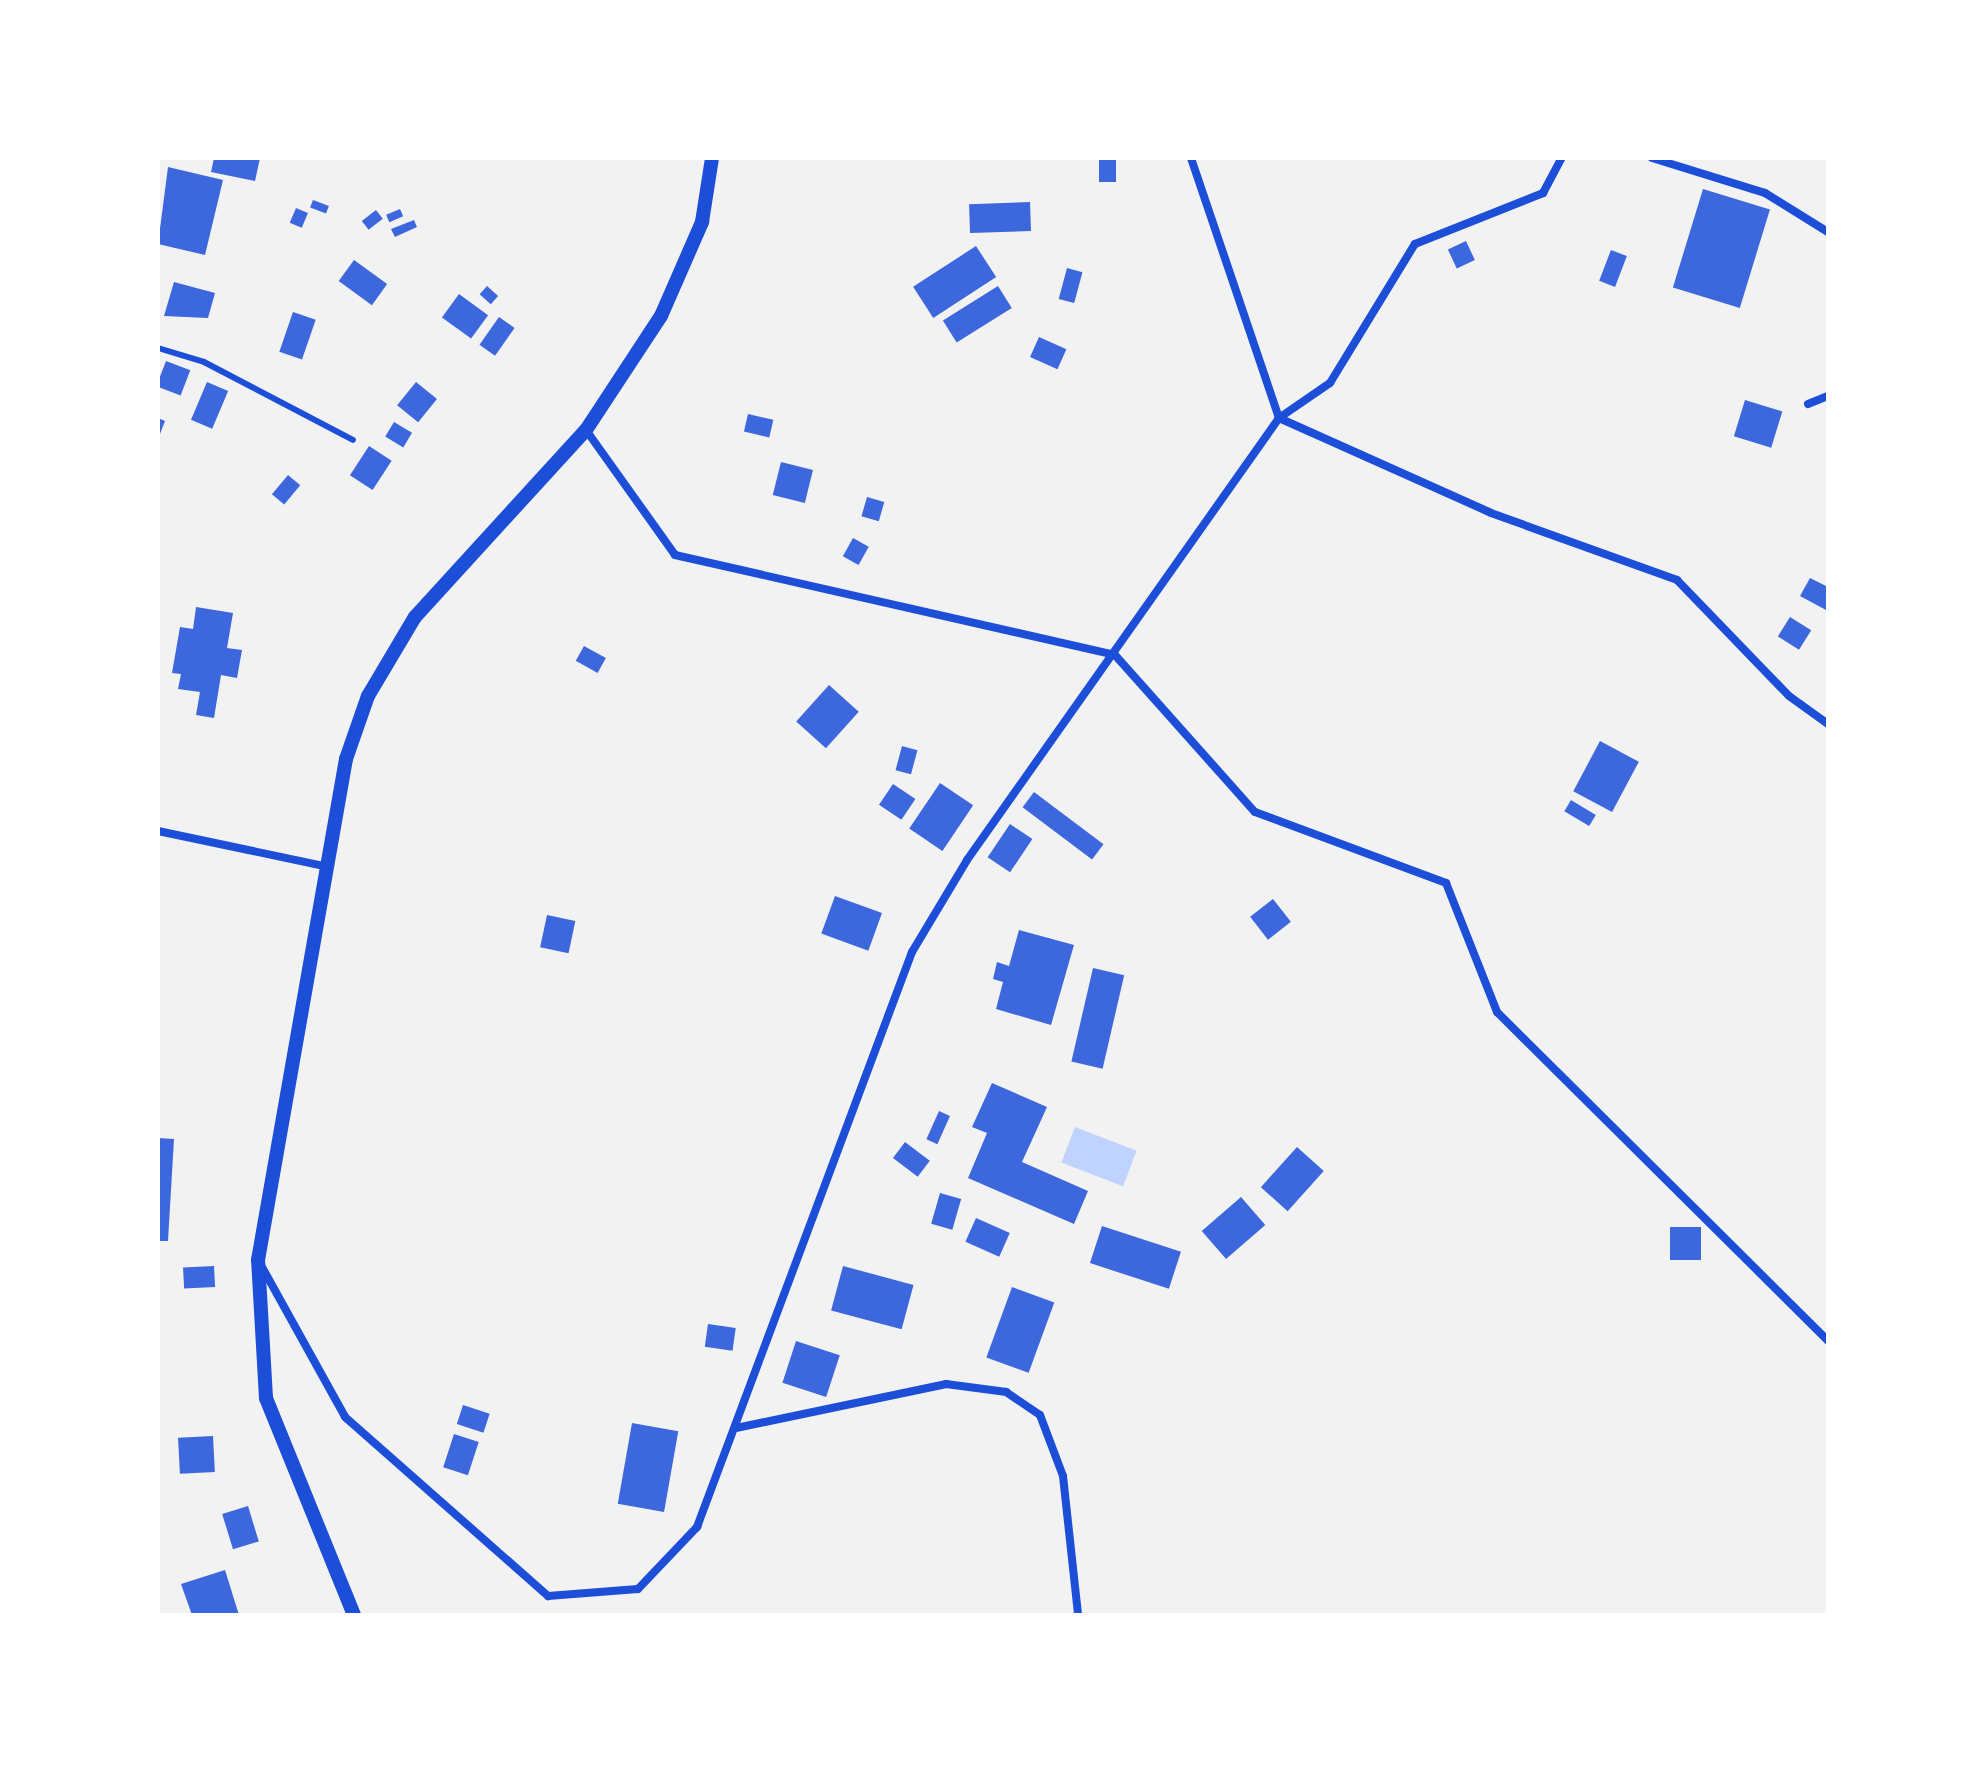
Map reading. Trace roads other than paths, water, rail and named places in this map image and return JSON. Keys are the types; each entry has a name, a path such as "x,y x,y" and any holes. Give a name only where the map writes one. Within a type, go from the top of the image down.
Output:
{"street":[{"path":"354,1615 266,1398 258,1260 330,867 346,759 368,696 415,617 586,430 661,316 702,222 712,158"},
{"path":"1191,158 1279,418 1491,513 1677,580 1789,696 1828,724"},
{"path":"258,1260 345,1417 548,1596 638,1589 697,1527 912,952 967,860 1115,655 1279,418 1330,383 1415,244 1543,193 1562,158"},
{"path":"1652,158 1765,193 1828,232"},
{"path":"1808,404 1828,396"},
{"path":"586,430 675,555 1115,655 1255,812 1446,883 1497,1012 1828,1341"},
{"path":"158,831 330,867"},
{"path":"736,1428 946,1384 1006,1392 1040,1415 1063,1476 1078,1615"}],"lane":[{"path":"158,348 204,362 353,440"}],"water":[{"path":"1075,1127 1137,1151 1123,1186 1061,1162"}]}
